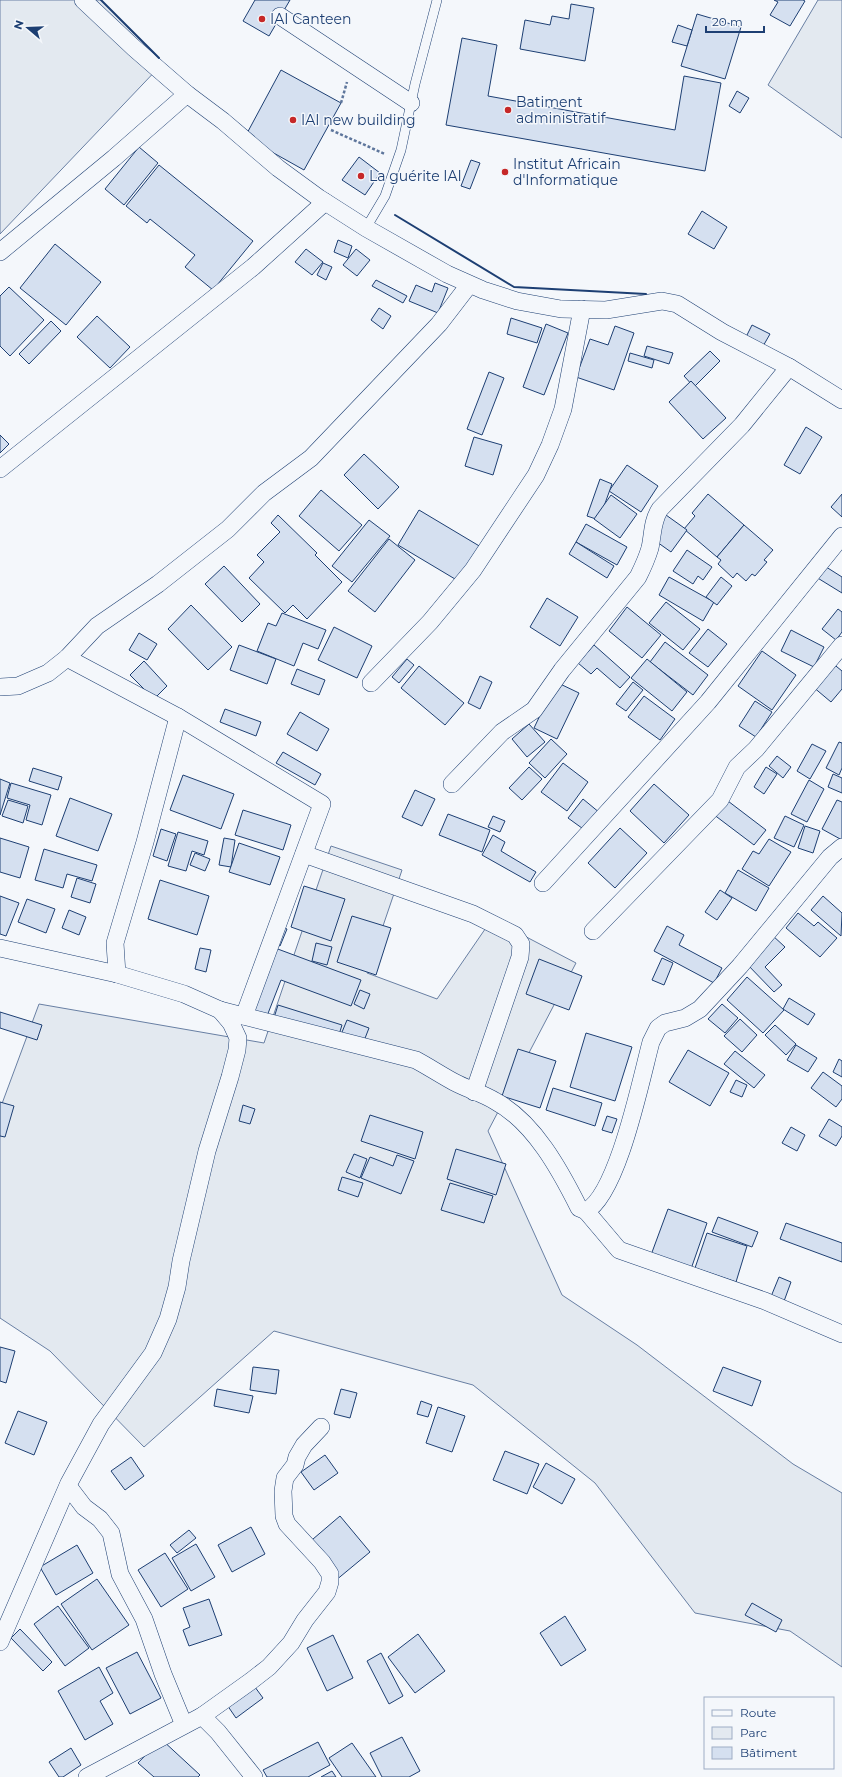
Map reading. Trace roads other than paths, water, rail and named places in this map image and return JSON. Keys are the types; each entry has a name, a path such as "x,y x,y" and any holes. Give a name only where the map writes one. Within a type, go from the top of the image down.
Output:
{"street":[{"path":"83,0 134,48 187,94 223,121 278,168 324,202 366,228 447,274 469,285 517,301 561,309 606,310 662,301 677,304 722,332 789,367 842,400"},
{"path":"280,16 411,103"},
{"path":"0,252 114,158 187,94"},
{"path":"0,469 253,267 324,202"},
{"path":"0,687 18,686 48,673 67,658 97,626 158,584 228,528 264,493 311,458 440,324 469,285"},
{"path":"371,683 430,622 473,570 536,475 550,445 563,409 582,310"},
{"path":"452,784 502,732 534,710 562,670 638,577 645,563 650,547 655,517 660,509 742,425 789,367"},
{"path":"543,883 708,702 842,536"},
{"path":"593,931 720,800 737,767 756,749 842,645"},
{"path":"67,658 178,718 322,804 244,1016"},
{"path":"117,974 115,943 145,842 178,718"},
{"path":"586,1211 592,1207 610,1180 621,1150 651,1042 658,1028 665,1023 685,1018 700,1009 740,966 830,857 842,847"},
{"path":"304,854 473,914 515,935 521,944 520,957 474,1092"},
{"path":"0,948 117,974 184,994 220,1010 416,1060 474,1092 496,1101 518,1118 543,1144 568,1185 579,1208 586,1211 619,1250 765,1301 842,1334"},
{"path":"0,1642 68,1486 101,1424 153,1353 168,1319 177,1287 182,1254 207,1151 238,1050 238,1038 231,1023 220,1010"},
{"path":"86,1777 202,1716 251,1681 269,1666 291,1643 305,1620 327,1592 330,1582 330,1574 322,1562 287,1524 284,1516 283,1498 285,1478 295,1465 297,1457 304,1445 321,1427"},
{"path":"68,1486 84,1507 100,1519 111,1533 120,1574 144,1619 163,1674 184,1725"},
{"path":"202,1716 218,1732 254,1777"}],"lane":[{"path":"366,228 385,196 398,159 436,0"}],"place":[{"name":"IAI Canteen","path":"262,19"},
{"name":"Batiment administratif","path":"508,110"},
{"name":"IAI new building","path":"293,120"},
{"name":"Institut Africain d'Informatique","path":"505,172"},
{"name":"La guérite IAI","path":"361,176"}]}
